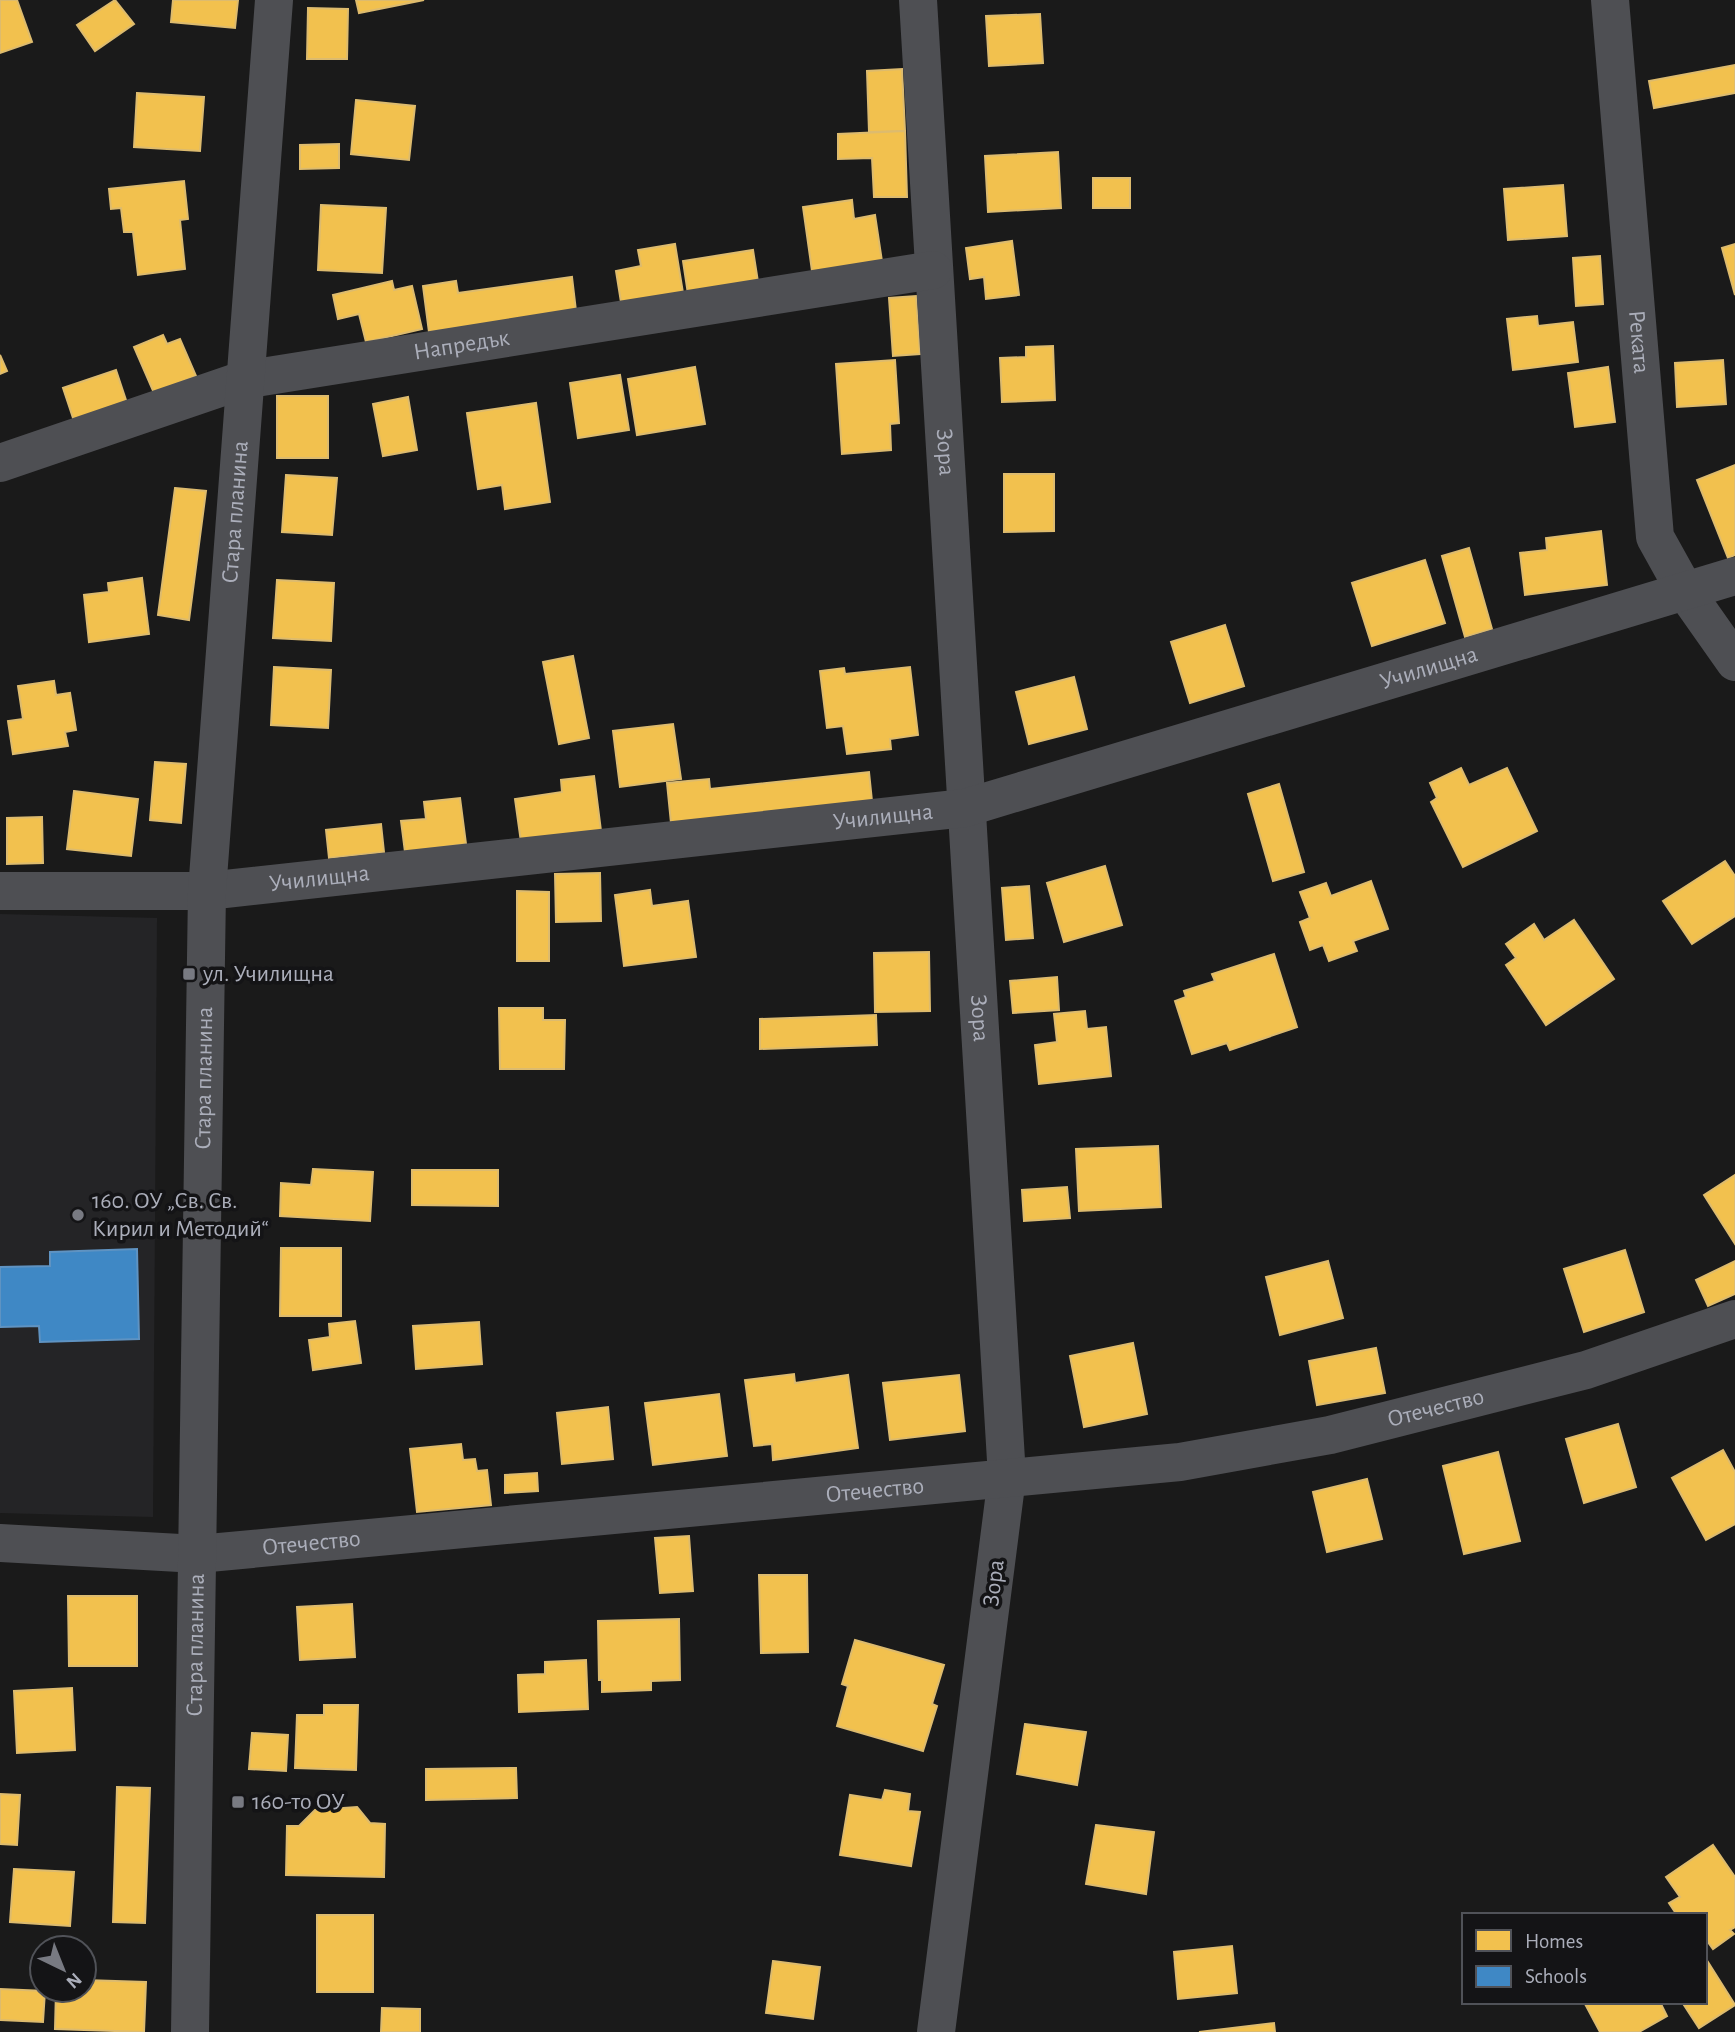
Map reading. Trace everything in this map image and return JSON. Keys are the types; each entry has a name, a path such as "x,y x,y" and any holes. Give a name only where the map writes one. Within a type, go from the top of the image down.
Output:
{"street":[{"name":"Стара планина","path":"190,2032 206,891 274,0"},
{"name":"Зора","path":"918,0 1007,1477 936,2032"},
{"name":"Реката","path":"1609,0 1655,537 1685,591 1735,662"},
{"name":"Напредък","path":"0,463 243,380 933,270"},
{"name":"Училищна","path":"0,891 206,891 965,808 1735,576"},
{"name":"Отечество","path":"0,1543 198,1554 1180,1462 1330,1435 1586,1370 1735,1319"}],"shaded area":[{"name":"160. ОУ „Св. Св. Кирил и Методий“","path":"0,914 157,918 153,1517 0,1513"}],"building: Homes":[{"path":"0,0 17,0 32,42 0,53"},
{"path":"115,0 134,24 95,51 77,25"},
{"path":"173,0 238,0 235,28 171,22"},
{"path":"356,0 424,0 359,13"},
{"path":"308,8 348,9 347,59 307,59"},
{"path":"1040,14 1043,63 989,66 986,16"},
{"path":"1735,65 1735,93 1654,108 1649,81"},
{"path":"902,69 905,131 869,132 867,71"},
{"path":"137,93 204,97 200,151 134,147"},
{"path":"356,100 415,106 409,160 351,154"},
{"path":"905,131 907,197 874,197 872,158 838,159 838,134"},
{"path":"339,144 339,168 300,169 300,145"},
{"path":"1058,152 1061,208 988,212 985,156"},
{"path":"1093,178 1130,178 1130,208 1093,208"},
{"path":"184,181 188,219 180,220 185,269 138,275 133,232 124,232 121,208 111,209 109,189"},
{"path":"1563,185 1567,236 1508,240 1504,189"},
{"path":"852,200 854,219 875,215 883,268 813,278 803,207"},
{"path":"321,205 386,208 382,273 318,270"},
{"path":"1012,241 1019,295 986,299 984,277 970,279 966,248"},
{"path":"675,244 683,293 621,302 616,271 641,266 638,250"},
{"path":"1735,244 1735,295 1722,248"},
{"path":"753,250 758,282 688,294 683,261"},
{"path":"1600,256 1603,304 1576,306 1573,258"},
{"path":"572,277 576,311 429,332 423,286 456,281 458,293"},
{"path":"392,281 394,290 412,286 422,329 366,342 359,314 338,319 333,295"},
{"path":"916,296 920,354 893,356 889,298"},
{"path":"1537,316 1538,326 1573,322 1578,362 1513,370 1507,319"},
{"path":"163,335 167,344 180,339 196,376 154,393 134,347"},
{"path":"1053,346 1055,400 1002,402 1000,358 1026,357 1026,347"},
{"path":"0,355 7,371 0,374"},
{"path":"895,360 899,423 890,424 891,450 842,454 836,364"},
{"path":"1723,360 1726,404 1677,407 1675,363"},
{"path":"695,367 705,424 637,435 628,379"},
{"path":"1608,367 1615,422 1575,427 1568,373"},
{"path":"116,370 127,403 74,421 63,388"},
{"path":"620,375 629,430 578,438 570,383"},
{"path":"277,396 328,396 328,458 277,458"},
{"path":"408,397 417,450 383,456 373,404"},
{"path":"536,403 550,502 505,509 502,485 478,489 467,413"},
{"path":"1735,465 1735,555 1728,558 1697,480"},
{"path":"1004,474 1054,474 1054,531 1004,532"},
{"path":"286,475 337,478 332,535 282,532"},
{"path":"175,488 206,491 189,620 158,615"},
{"path":"1601,531 1607,585 1525,595 1520,553 1547,550 1546,538"},
{"path":"1469,548 1492,629 1465,637 1442,556"},
{"path":"1425,560 1445,623 1372,646 1352,583"},
{"path":"142,578 149,634 89,642 84,595 109,592 108,583"},
{"path":"277,580 334,583 331,641 273,638"},
{"path":"1225,625 1244,686 1190,703 1171,642"},
{"path":"573,656 589,738 559,744 543,662"},
{"path":"274,667 331,670 328,728 271,725"},
{"path":"910,667 918,735 890,739 891,749 847,754 843,726 827,728 820,671 844,668 845,674"},
{"path":"1074,677 1087,729 1029,744 1016,692"},
{"path":"54,681 56,695 70,693 76,730 65,732 68,746 13,754 8,721 23,719 18,686"},
{"path":"673,724 681,779 620,787 613,731"},
{"path":"155,762 186,764 181,823 150,820"},
{"path":"1461,768 1469,785 1507,768 1537,831 1463,867 1431,802 1437,798 1430,783"},
{"path":"869,772 872,801 671,823 667,783 709,779 710,789"},
{"path":"594,776 601,831 521,842 515,799 562,792 561,780"},
{"path":"1279,784 1304,872 1273,881 1248,794"},
{"path":"74,791 138,799 131,856 67,849"},
{"path":"460,798 466,844 405,852 401,821 426,819 424,802"},
{"path":"42,817 43,863 7,864 7,818"},
{"path":"381,824 384,852 329,858 326,830"},
{"path":"1725,861 1735,876 1735,916 1692,944 1663,901"},
{"path":"1105,866 1122,925 1064,942 1047,883"},
{"path":"600,873 601,921 556,922 555,874"},
{"path":"1371,881 1388,929 1353,941 1357,951 1329,961 1323,945 1310,950 1300,922 1310,918 1300,892 1326,883 1331,896"},
{"path":"1029,886 1033,938 1006,940 1002,888"},
{"path":"650,890 652,906 688,901 696,957 624,966 615,895"},
{"path":"517,891 549,892 549,961 517,961"},
{"path":"1574,920 1614,979 1546,1025 1506,965 1516,958 1506,944 1534,924 1544,940"},
{"path":"929,952 930,1011 875,1012 874,953"},
{"path":"1274,954 1297,1027 1230,1050 1227,1043 1192,1054 1175,1001 1186,997 1184,991 1215,981 1212,974"},
{"path":"1057,977 1059,1010 1013,1013 1010,981"},
{"path":"499,1008 543,1008 543,1020 565,1020 564,1069 500,1069"},
{"path":"1085,1011 1087,1029 1106,1027 1111,1076 1039,1084 1035,1045 1057,1042 1054,1014"},
{"path":"876,1015 877,1045 760,1049 760,1019"},
{"path":"1158,1146 1161,1207 1079,1211 1076,1149"},
{"path":"313,1169 373,1172 370,1221 280,1216 281,1183 311,1185"},
{"path":"412,1170 498,1170 498,1206 412,1205"},
{"path":"1735,1175 1735,1244 1704,1195"},
{"path":"1067,1187 1070,1218 1024,1221 1022,1190"},
{"path":"281,1248 341,1248 341,1316 280,1316"},
{"path":"1625,1250 1644,1312 1584,1332 1564,1269"},
{"path":"1328,1261 1343,1318 1280,1335 1266,1277"},
{"path":"1735,1261 1735,1294 1708,1306 1696,1280"},
{"path":"355,1321 361,1363 313,1370 309,1340 330,1337 329,1324"},
{"path":"479,1322 482,1364 416,1369 413,1326"},
{"path":"1133,1343 1147,1414 1084,1427 1070,1356"},
{"path":"1376,1348 1385,1393 1317,1405 1309,1361"},
{"path":"794,1374 795,1383 848,1375 858,1448 773,1460 772,1444 754,1446 745,1380"},
{"path":"959,1375 965,1431 890,1440 883,1383"},
{"path":"719,1394 727,1456 653,1465 645,1403"},
{"path":"608,1407 613,1459 562,1464 557,1413"},
{"path":"1618,1424 1636,1487 1584,1503 1566,1439"},
{"path":"461,1444 463,1460 475,1459 477,1471 487,1470 491,1505 417,1512 410,1449"},
{"path":"1723,1450 1735,1472 1735,1524 1706,1540 1672,1478"},
{"path":"1498,1452 1520,1541 1464,1554 1443,1466"},
{"path":"537,1473 538,1491 505,1493 505,1475"},
{"path":"1367,1479 1382,1539 1327,1552 1313,1492"},
{"path":"689,1536 693,1591 660,1593 655,1538"},
{"path":"759,1575 807,1575 808,1652 761,1653"},
{"path":"68,1596 137,1596 137,1666 69,1666"},
{"path":"352,1604 355,1657 300,1660 297,1607"},
{"path":"679,1619 680,1680 651,1681 651,1690 602,1692 602,1680 599,1680 598,1621"},
{"path":"855,1640 944,1665 932,1704 937,1706 923,1751 837,1726 848,1686 842,1684"},
{"path":"586,1660 588,1709 519,1712 518,1675 545,1674 545,1662"},
{"path":"72,1688 75,1750 17,1753 14,1691"},
{"path":"324,1705 358,1705 356,1770 295,1768 297,1715 324,1715"},
{"path":"1025,1724 1086,1732 1077,1785 1017,1774"},
{"path":"252,1733 288,1735 286,1771 249,1769"},
{"path":"516,1768 517,1798 426,1800 426,1769"},
{"path":"117,1787 150,1788 145,1923 113,1922"},
{"path":"885,1790 910,1794 908,1811 920,1812 911,1866 840,1855 850,1795 882,1800"},
{"path":"0,1794 20,1795 17,1845 0,1844"},
{"path":"357,1807 370,1823 385,1824 384,1877 286,1875 287,1826 299,1826 315,1810"},
{"path":"1096,1825 1154,1832 1146,1894 1086,1884"},
{"path":"1713,1845 1735,1877 1735,1927 1730,1930 1734,1934 1713,1949 1707,1941 1707,1913 1676,1913 1669,1903 1680,1897 1666,1877"},
{"path":"14,1869 74,1872 70,1926 10,1922"},
{"path":"317,1915 373,1915 373,1992 317,1992"},
{"path":"1232,1946 1237,1993 1178,1999 1174,1952"},
{"path":"773,1961 820,1967 813,2019 766,2013"},
{"path":"1708,1962 1735,2005 1699,2028 1683,2004 1707,2004"},
{"path":"98,1980 146,1982 144,2032 55,2029 56,2004 98,2004"},
{"path":"0,1989 28,1990 28,2004 44,2004 43,2022 0,2020"},
{"path":"1585,2004 1661,2004 1667,2016 1639,2032 1600,2032"},
{"path":"382,2008 420,2009 420,2032 381,2032"},
{"path":"1274,2023 1275,2032 1199,2032"}],"building: Schools":[{"path":"137,1249 139,1339 40,1342 39,1326 0,1327 0,1267 50,1266 50,1252"}],"place":[{"name":"ул. Училищна","path":"189,974"},
{"name":"160. ОУ „Св. Св. Кирил и Методий“","path":"78,1215"},
{"name":"160-то ОУ","path":"238,1802"}]}
